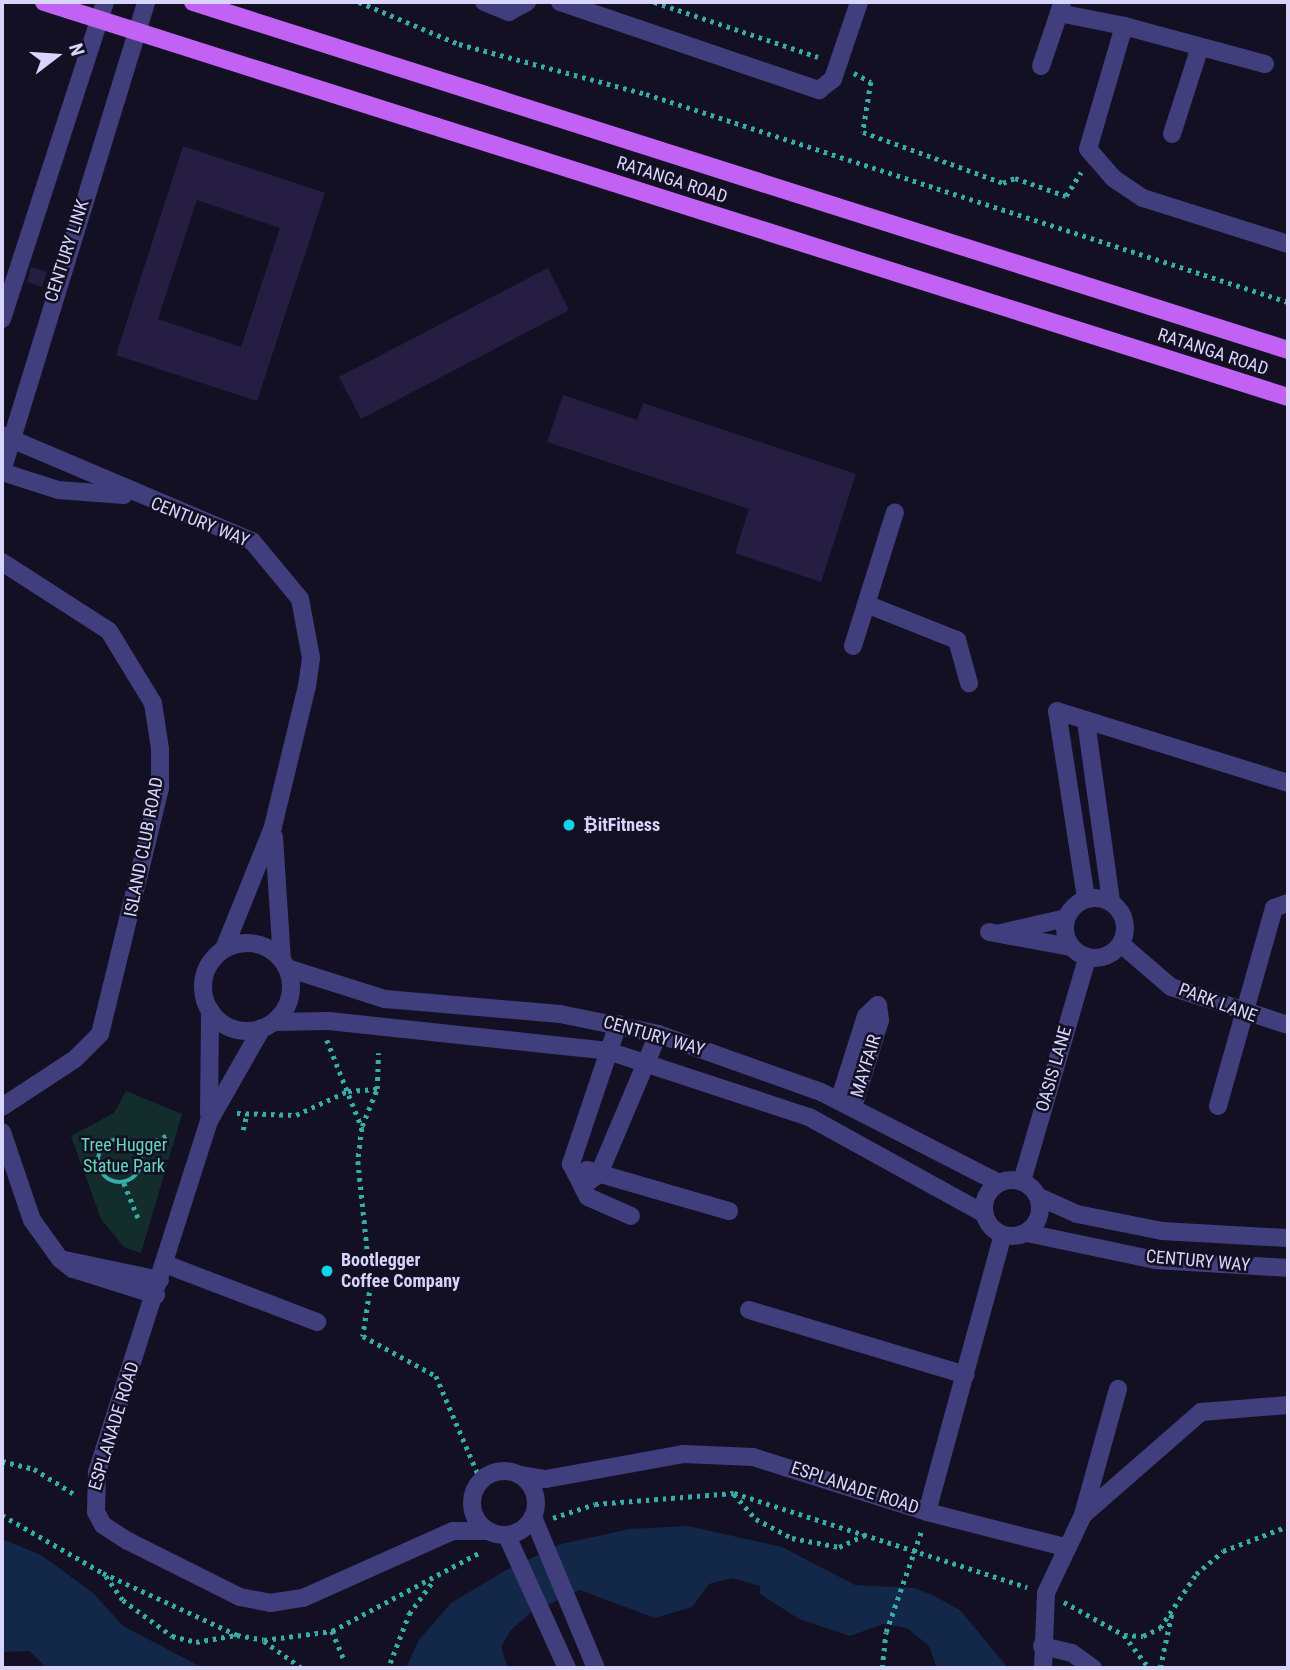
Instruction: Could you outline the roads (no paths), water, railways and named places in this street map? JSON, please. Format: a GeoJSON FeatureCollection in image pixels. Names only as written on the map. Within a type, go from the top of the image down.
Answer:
{"type":"FeatureCollection","features":[{"type":"Feature","properties":{"kind":"main road","name":"RATANGA ROAD"},"geometry":{"type":"LineString","coordinates":[[44,2],[102,10],[138,32],[1288,397]]}},
{"type":"Feature","properties":{"kind":"main road","name":"RATANGA ROAD"},"geometry":{"type":"LineString","coordinates":[[193,2],[1288,350]]}},
{"type":"Feature","properties":{"kind":"street","name":"CENTURY LINK"},"geometry":{"type":"LineString","coordinates":[[2,471],[7,437],[146,2]]}},
{"type":"Feature","properties":{"kind":"street"},"geometry":{"type":"LineString","coordinates":[[484,2],[509,12],[527,2]]}},
{"type":"Feature","properties":{"kind":"street"},"geometry":{"type":"LineString","coordinates":[[560,2],[819,90],[837,66],[859,2]]}},
{"type":"Feature","properties":{"kind":"street"},"geometry":{"type":"LineString","coordinates":[[1041,66],[1060,7],[1265,64]]}},
{"type":"Feature","properties":{"kind":"street"},"geometry":{"type":"LineString","coordinates":[[2,319],[102,10]]}},
{"type":"Feature","properties":{"kind":"street"},"geometry":{"type":"LineString","coordinates":[[1124,26],[1088,149],[1101,164],[1143,198],[1288,244]]}},
{"type":"Feature","properties":{"kind":"street"},"geometry":{"type":"LineString","coordinates":[[1172,134],[1199,47]]}},
{"type":"Feature","properties":{"kind":"street","name":"CENTURY WAY"},"geometry":{"type":"LineString","coordinates":[[7,437],[135,495],[252,541],[300,599],[311,658],[273,827],[224,949]]}},
{"type":"Feature","properties":{"kind":"street","name":"CENTURY WAY"},"geometry":{"type":"LineString","coordinates":[[2,471],[58,489],[135,495]]}},
{"type":"Feature","properties":{"kind":"street"},"geometry":{"type":"LineString","coordinates":[[853,646],[895,512]]}},
{"type":"Feature","properties":{"kind":"street","name":"ISLAND CLUB ROAD"},"geometry":{"type":"LineString","coordinates":[[2,562],[109,631],[153,703],[160,749],[160,788],[100,1034],[75,1059],[2,1107]]}},
{"type":"Feature","properties":{"kind":"street"},"geometry":{"type":"LineString","coordinates":[[866,604],[957,640],[968,683]]}},
{"type":"Feature","properties":{"kind":"street"},"geometry":{"type":"LineString","coordinates":[[1086,898],[1058,711],[1288,783]]}},
{"type":"Feature","properties":{"kind":"street"},"geometry":{"type":"LineString","coordinates":[[1086,721],[1111,902],[1123,917],[1121,944],[1106,956],[1087,958],[1071,947],[995,932],[1066,918],[1086,898]]}},
{"type":"Feature","properties":{"kind":"street","name":"CENTURY WAY"},"geometry":{"type":"LineString","coordinates":[[273,827],[284,964],[385,999],[618,1024],[658,1034],[846,1104],[999,1183]]}},
{"type":"Feature","properties":{"kind":"street"},"geometry":{"type":"LineString","coordinates":[[1086,898],[1111,902]]}},
{"type":"Feature","properties":{"kind":"street"},"geometry":{"type":"LineString","coordinates":[[1218,1106],[1246,1015],[1274,908],[1288,903]]}},
{"type":"Feature","properties":{"kind":"street"},"geometry":{"type":"LineString","coordinates":[[1066,918],[1071,947]]}},
{"type":"Feature","properties":{"kind":"street"},"geometry":{"type":"LineString","coordinates":[[252,943],[284,964],[290,995],[268,1025],[231,1028],[210,1010],[205,974],[224,949],[252,943]]}},
{"type":"Feature","properties":{"kind":"street","name":"PARK LANE"},"geometry":{"type":"LineString","coordinates":[[1121,944],[1171,987],[1246,1015],[1288,1025]]}},
{"type":"Feature","properties":{"kind":"street","name":"OASIS LANE"},"geometry":{"type":"LineString","coordinates":[[1022,1181],[1087,958]]}},
{"type":"Feature","properties":{"kind":"street","name":"ESPLANADE ROAD"},"geometry":{"type":"LineString","coordinates":[[209,1121],[210,1010]]}},
{"type":"Feature","properties":{"kind":"street","name":"CENTURY WAY"},"geometry":{"type":"LineString","coordinates":[[268,1025],[329,1021],[608,1051],[809,1117],[985,1214]]}},
{"type":"Feature","properties":{"kind":"street"},"geometry":{"type":"LineString","coordinates":[[618,1024],[571,1164],[598,1204],[631,1216]]}},
{"type":"Feature","properties":{"kind":"street","name":"ESPLANADE ROAD"},"geometry":{"type":"LineString","coordinates":[[268,1025],[209,1121],[93,1497],[103,1525],[128,1541],[240,1597],[270,1603],[303,1598],[453,1531],[487,1531]]}},
{"type":"Feature","properties":{"kind":"street"},"geometry":{"type":"LineString","coordinates":[[584,1185],[598,1174],[644,1061],[658,1034]]}},
{"type":"Feature","properties":{"kind":"street"},"geometry":{"type":"LineString","coordinates":[[2,1132],[33,1220],[69,1262],[160,1279],[317,1322]]}},
{"type":"Feature","properties":{"kind":"street"},"geometry":{"type":"LineString","coordinates":[[571,1164],[729,1212]]}},
{"type":"Feature","properties":{"kind":"street"},"geometry":{"type":"LineString","coordinates":[[1022,1181],[1039,1197],[1040,1214],[1027,1233],[1003,1235],[985,1214],[986,1198],[999,1183],[1022,1181]]}},
{"type":"Feature","properties":{"kind":"street","name":"CENTURY WAY"},"geometry":{"type":"LineString","coordinates":[[1039,1197],[1077,1214],[1162,1231],[1288,1238]]}},
{"type":"Feature","properties":{"kind":"street","name":"CENTURY WAY"},"geometry":{"type":"LineString","coordinates":[[1027,1233],[1155,1260],[1288,1268]]}},
{"type":"Feature","properties":{"kind":"street","name":"ESPLANADE ROAD"},"geometry":{"type":"LineString","coordinates":[[520,1475],[546,1479],[683,1454],[753,1457],[928,1512],[1003,1235]]}},
{"type":"Feature","properties":{"kind":"street"},"geometry":{"type":"LineString","coordinates":[[749,1310],[965,1375]]}},
{"type":"Feature","properties":{"kind":"street"},"geometry":{"type":"LineString","coordinates":[[1043,1668],[1046,1593],[1064,1547],[1083,1515],[1118,1389]]}},
{"type":"Feature","properties":{"kind":"street"},"geometry":{"type":"LineString","coordinates":[[1083,1515],[1201,1412],[1288,1405]]}},
{"type":"Feature","properties":{"kind":"street"},"geometry":{"type":"LineString","coordinates":[[453,1531],[481,1481],[498,1472],[520,1475],[534,1490],[536,1518],[545,1546],[596,1668]]}},
{"type":"Feature","properties":{"kind":"street","name":"ESPLANADE ROAD"},"geometry":{"type":"LineString","coordinates":[[536,1518],[583,1472]]}},
{"type":"Feature","properties":{"kind":"street"},"geometry":{"type":"LineString","coordinates":[[473,1497],[475,1516],[487,1531],[511,1545],[567,1668]]}},
{"type":"Feature","properties":{"kind":"street"},"geometry":{"type":"LineString","coordinates":[[928,1512],[1064,1547]]}},
{"type":"Feature","properties":{"kind":"street"},"geometry":{"type":"LineString","coordinates":[[511,1545],[536,1518]]}},
{"type":"Feature","properties":{"kind":"street"},"geometry":{"type":"LineString","coordinates":[[1042,1646],[1072,1653],[1093,1668]]}},
{"type":"Feature","properties":{"kind":"water"},"geometry":{"type":"Polygon","coordinates":[[[688,1526],[782,1547],[855,1585],[915,1588],[934,1596],[960,1610],[1008,1668],[937,1668],[929,1646],[907,1628],[883,1624],[850,1636],[799,1619],[760,1594],[760,1586],[732,1578],[709,1584],[692,1607],[655,1618],[580,1590],[530,1613],[511,1630],[501,1647],[508,1668],[406,1668],[419,1640],[451,1603],[503,1572],[561,1544],[630,1529],[688,1526]]]}},
{"type":"Feature","properties":{"kind":"water"},"geometry":{"type":"Polygon","coordinates":[[[2,1539],[41,1555],[93,1593],[123,1626],[203,1668],[46,1668],[30,1651],[2,1652],[2,1539]]]}},
{"type":"Feature","properties":{"kind":"place","name":"₿itFitness"},"geometry":{"type":"Point","coordinates":[569,825]}},
{"type":"Feature","properties":{"kind":"place","name":"Bootlegger Coffee Company"},"geometry":{"type":"Point","coordinates":[327,1271]}},
{"type":"Feature","properties":{"kind":"park label","name":"Tree Hugger Statue Park"},"geometry":{"type":"Point","coordinates":[124,1156]}}]}
